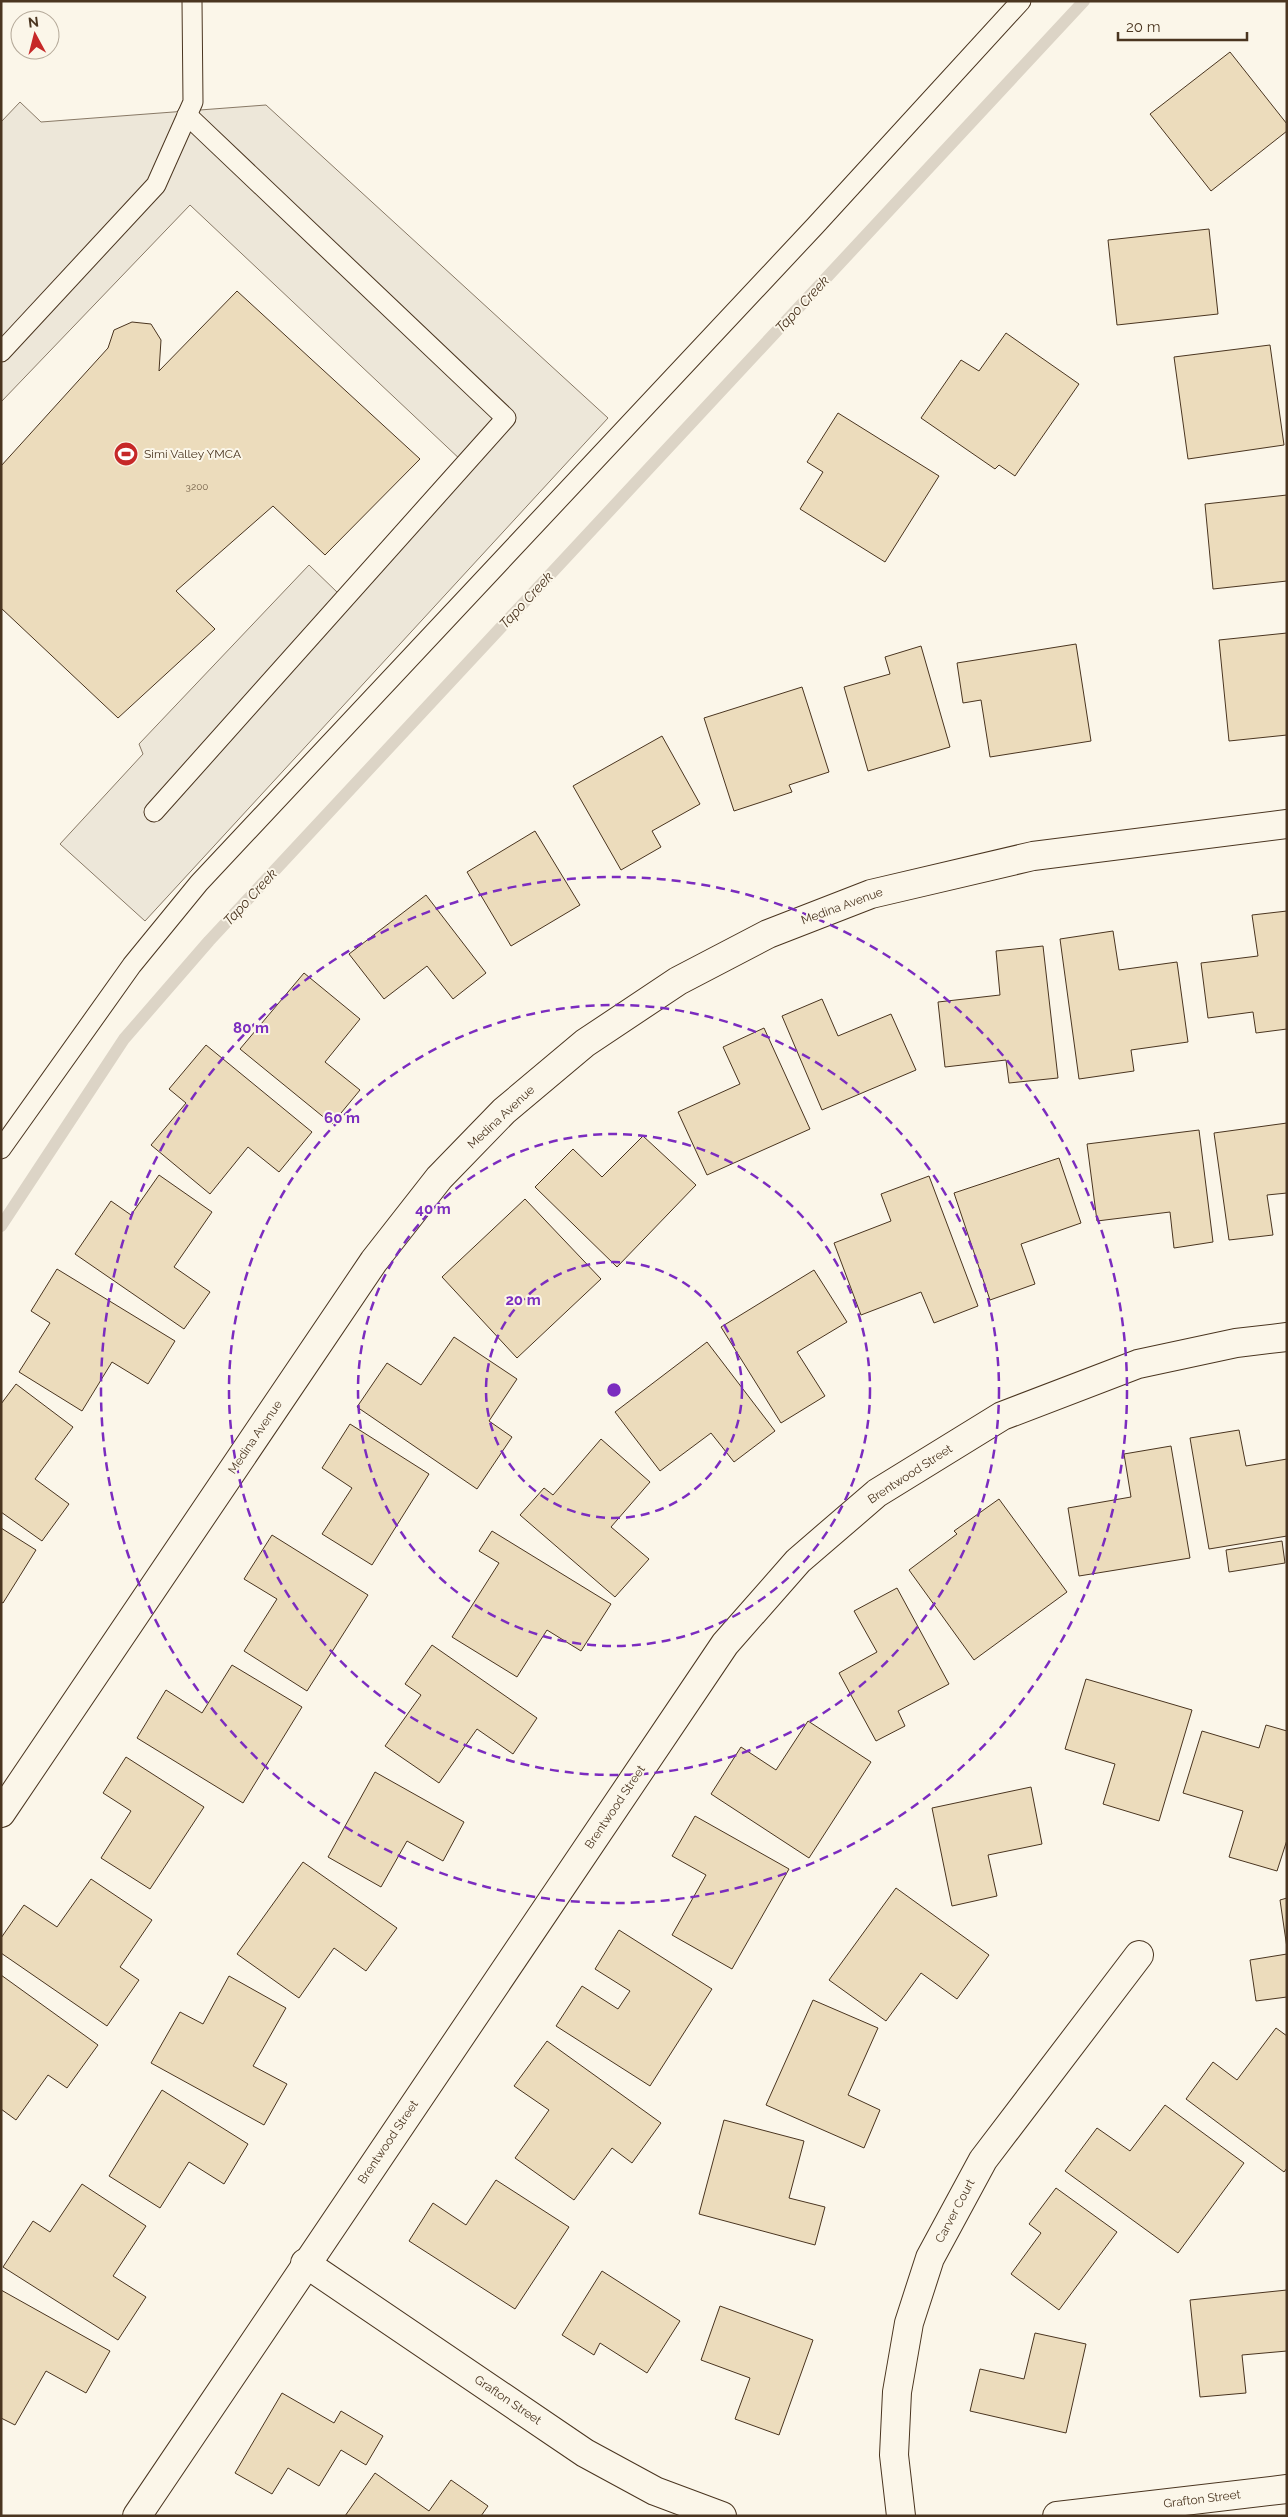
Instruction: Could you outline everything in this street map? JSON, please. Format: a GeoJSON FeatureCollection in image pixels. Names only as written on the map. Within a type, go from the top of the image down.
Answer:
{"type":"FeatureCollection","features":[{"type":"Feature","properties":{"kind":"street","name":"Medina Avenue"},"geometry":{"type":"LineString","coordinates":[[1,1813],[374,1261],[439,1178],[504,1111],[585,1043],[678,980],[768,934],[871,894],[1033,856],[1287,824]]}},
{"type":"Feature","properties":{"kind":"street","name":"Brentwood Street"},"geometry":{"type":"LineString","coordinates":[[137,2516],[305,2264],[725,1644],[798,1561],[877,1493],[1002,1416],[1138,1364],[1236,1343],[1287,1337]]}},
{"type":"Feature","properties":{"kind":"street","name":"Carver Court"},"geometry":{"type":"LineString","coordinates":[[901,2516],[894,2455],[897,2392],[909,2323],[930,2258],[983,2160],[1138,1955]]}},
{"type":"Feature","properties":{"kind":"street","name":"Grafton Street"},"geometry":{"type":"LineString","coordinates":[[305,2264],[585,2453],[655,2491],[722,2516]]}},
{"type":"Feature","properties":{"kind":"street","name":"Grafton Street"},"geometry":{"type":"LineString","coordinates":[[1057,2516],[1287,2489]]}},
{"type":"Feature","properties":{"kind":"lane"},"geometry":{"type":"LineString","coordinates":[[1,352],[156,185],[193,102],[192,1]]}},
{"type":"Feature","properties":{"kind":"lane"},"geometry":{"type":"LineString","coordinates":[[1,1149],[132,965],[199,883],[808,233],[1021,1]]}},
{"type":"Feature","properties":{"kind":"lane"},"geometry":{"type":"LineString","coordinates":[[154,812],[506,418],[186,115]]}},
{"type":"Feature","properties":{"kind":"shaded area"},"geometry":{"type":"Polygon","coordinates":[[[20,102],[41,122],[266,105],[608,418],[145,921],[60,844],[143,754],[139,744],[309,565],[338,593],[463,462],[190,205],[1,402],[1,122],[20,102]]]}},
{"type":"Feature","properties":{"kind":"building"},"geometry":{"type":"Polygon","coordinates":[[[1230,52],[1287,124],[1287,131],[1211,191],[1150,114],[1230,52]]]}},
{"type":"Feature","properties":{"kind":"building"},"geometry":{"type":"Polygon","coordinates":[[[1209,229],[1218,314],[1117,325],[1108,240],[1209,229]]]}},
{"type":"Feature","properties":{"kind":"building","name":"Simi Valley YMCA"},"geometry":{"type":"Polygon","coordinates":[[[237,291],[420,459],[325,555],[273,506],[176,591],[215,629],[118,718],[1,608],[1,466],[108,348],[114,330],[132,322],[151,324],[161,340],[159,371],[237,291]]]}},
{"type":"Feature","properties":{"kind":"building"},"geometry":{"type":"Polygon","coordinates":[[[1006,333],[1079,384],[1015,476],[999,465],[995,469],[921,418],[961,360],[979,371],[1006,333]]]}},
{"type":"Feature","properties":{"kind":"building"},"geometry":{"type":"Polygon","coordinates":[[[1270,345],[1284,445],[1188,459],[1174,357],[1270,345]]]}},
{"type":"Feature","properties":{"kind":"building"},"geometry":{"type":"Polygon","coordinates":[[[838,413],[939,476],[885,562],[800,509],[823,472],[807,462],[838,413]]]}},
{"type":"Feature","properties":{"kind":"building"},"geometry":{"type":"Polygon","coordinates":[[[1287,495],[1287,581],[1213,589],[1205,504],[1287,495]]]}},
{"type":"Feature","properties":{"kind":"building"},"geometry":{"type":"Polygon","coordinates":[[[1287,633],[1287,735],[1229,741],[1219,640],[1287,633]]]}},
{"type":"Feature","properties":{"kind":"building"},"geometry":{"type":"Polygon","coordinates":[[[1076,644],[1091,741],[990,757],[981,700],[963,703],[957,663],[1076,644]]]}},
{"type":"Feature","properties":{"kind":"building"},"geometry":{"type":"Polygon","coordinates":[[[921,646],[950,747],[868,771],[844,687],[890,674],[885,657],[921,646]]]}},
{"type":"Feature","properties":{"kind":"building"},"geometry":{"type":"Polygon","coordinates":[[[802,687],[829,772],[789,785],[792,792],[734,811],[704,718],[802,687]]]}},
{"type":"Feature","properties":{"kind":"building"},"geometry":{"type":"Polygon","coordinates":[[[662,736],[700,804],[652,831],[661,847],[621,870],[573,786],[662,736]]]}},
{"type":"Feature","properties":{"kind":"building"},"geometry":{"type":"Polygon","coordinates":[[[535,831],[580,905],[511,946],[467,872],[535,831]]]}},
{"type":"Feature","properties":{"kind":"building"},"geometry":{"type":"Polygon","coordinates":[[[426,895],[486,973],[453,999],[427,966],[384,999],[349,954],[426,895]]]}},
{"type":"Feature","properties":{"kind":"building"},"geometry":{"type":"Polygon","coordinates":[[[1287,911],[1287,1029],[1256,1033],[1253,1012],[1208,1018],[1201,963],[1258,956],[1252,915],[1287,911]]]}},
{"type":"Feature","properties":{"kind":"building"},"geometry":{"type":"Polygon","coordinates":[[[1113,931],[1119,970],[1177,962],[1188,1042],[1131,1050],[1134,1071],[1079,1079],[1060,939],[1113,931]]]}},
{"type":"Feature","properties":{"kind":"building"},"geometry":{"type":"Polygon","coordinates":[[[1043,946],[1058,1078],[1009,1083],[1006,1060],[945,1067],[938,1002],[1000,995],[996,951],[1043,946]]]}},
{"type":"Feature","properties":{"kind":"building"},"geometry":{"type":"Polygon","coordinates":[[[304,973],[360,1019],[325,1062],[360,1090],[332,1124],[240,1049],[304,973]]]}},
{"type":"Feature","properties":{"kind":"building"},"geometry":{"type":"Polygon","coordinates":[[[822,999],[838,1036],[891,1014],[916,1070],[822,1110],[782,1016],[822,999]]]}},
{"type":"Feature","properties":{"kind":"building"},"geometry":{"type":"Polygon","coordinates":[[[764,1028],[810,1129],[707,1175],[678,1112],[740,1084],[723,1047],[764,1028]]]}},
{"type":"Feature","properties":{"kind":"building"},"geometry":{"type":"Polygon","coordinates":[[[206,1045],[312,1132],[279,1172],[248,1147],[210,1194],[151,1145],[186,1103],[169,1089],[206,1045]]]}},
{"type":"Feature","properties":{"kind":"building"},"geometry":{"type":"Polygon","coordinates":[[[1287,1123],[1287,1193],[1267,1195],[1273,1235],[1229,1240],[1214,1133],[1287,1123]]]}},
{"type":"Feature","properties":{"kind":"building"},"geometry":{"type":"Polygon","coordinates":[[[1199,1130],[1213,1242],[1174,1248],[1170,1212],[1097,1221],[1087,1144],[1199,1130]]]}},
{"type":"Feature","properties":{"kind":"building"},"geometry":{"type":"Polygon","coordinates":[[[643,1136],[696,1185],[617,1267],[535,1187],[573,1149],[602,1177],[643,1136]]]}},
{"type":"Feature","properties":{"kind":"building"},"geometry":{"type":"Polygon","coordinates":[[[1059,1158],[1081,1223],[1021,1244],[1035,1284],[990,1300],[954,1193],[1059,1158]]]}},
{"type":"Feature","properties":{"kind":"building"},"geometry":{"type":"Polygon","coordinates":[[[159,1175],[212,1212],[174,1267],[210,1292],[184,1329],[75,1254],[111,1201],[131,1215],[159,1175]]]}},
{"type":"Feature","properties":{"kind":"building"},"geometry":{"type":"Polygon","coordinates":[[[929,1176],[978,1306],[934,1323],[921,1292],[861,1315],[834,1243],[891,1221],[881,1194],[929,1176]]]}},
{"type":"Feature","properties":{"kind":"building"},"geometry":{"type":"Polygon","coordinates":[[[525,1199],[601,1279],[517,1358],[442,1277],[525,1199]]]}},
{"type":"Feature","properties":{"kind":"building"},"geometry":{"type":"Polygon","coordinates":[[[57,1269],[175,1341],[148,1384],[112,1362],[82,1411],[19,1372],[50,1323],[31,1311],[57,1269]]]}},
{"type":"Feature","properties":{"kind":"building"},"geometry":{"type":"Polygon","coordinates":[[[814,1270],[847,1322],[797,1352],[825,1396],[781,1423],[721,1327],[814,1270]]]}},
{"type":"Feature","properties":{"kind":"building"},"geometry":{"type":"Polygon","coordinates":[[[454,1337],[517,1379],[489,1421],[512,1437],[477,1489],[357,1407],[387,1363],[421,1385],[454,1337]]]}},
{"type":"Feature","properties":{"kind":"building"},"geometry":{"type":"Polygon","coordinates":[[[707,1342],[775,1431],[734,1462],[711,1433],[660,1471],[615,1412],[707,1342]]]}},
{"type":"Feature","properties":{"kind":"building"},"geometry":{"type":"Polygon","coordinates":[[[16,1384],[73,1427],[35,1479],[69,1504],[42,1541],[1,1512],[1,1404],[16,1384]]]}},
{"type":"Feature","properties":{"kind":"building"},"geometry":{"type":"Polygon","coordinates":[[[350,1424],[429,1474],[372,1565],[322,1534],[352,1488],[322,1468],[350,1424]]]}},
{"type":"Feature","properties":{"kind":"building"},"geometry":{"type":"Polygon","coordinates":[[[1239,1430],[1246,1466],[1287,1459],[1287,1536],[1209,1549],[1190,1438],[1239,1430]]]}},
{"type":"Feature","properties":{"kind":"building"},"geometry":{"type":"Polygon","coordinates":[[[601,1439],[650,1482],[611,1527],[649,1559],[615,1597],[520,1515],[544,1488],[553,1495],[601,1439]]]}},
{"type":"Feature","properties":{"kind":"building"},"geometry":{"type":"Polygon","coordinates":[[[1171,1446],[1190,1558],[1079,1576],[1068,1508],[1131,1497],[1124,1454],[1171,1446]]]}},
{"type":"Feature","properties":{"kind":"building"},"geometry":{"type":"Polygon","coordinates":[[[999,1499],[1067,1592],[974,1660],[909,1570],[957,1534],[954,1531],[999,1499]]]}},
{"type":"Feature","properties":{"kind":"building"},"geometry":{"type":"Polygon","coordinates":[[[1,1528],[36,1550],[3,1603],[1,1602],[1,1528]]]}},
{"type":"Feature","properties":{"kind":"building"},"geometry":{"type":"Polygon","coordinates":[[[492,1531],[611,1604],[581,1651],[547,1630],[517,1677],[452,1637],[499,1563],[479,1551],[492,1531]]]}},
{"type":"Feature","properties":{"kind":"building"},"geometry":{"type":"Polygon","coordinates":[[[272,1535],[368,1595],[307,1691],[244,1651],[277,1599],[244,1579],[272,1535]]]}},
{"type":"Feature","properties":{"kind":"building"},"geometry":{"type":"Polygon","coordinates":[[[1282,1541],[1285,1563],[1229,1572],[1226,1550],[1282,1541]]]}},
{"type":"Feature","properties":{"kind":"building"},"geometry":{"type":"Polygon","coordinates":[[[897,1588],[949,1684],[898,1711],[905,1726],[876,1741],[839,1673],[877,1652],[854,1611],[897,1588]]]}},
{"type":"Feature","properties":{"kind":"building"},"geometry":{"type":"Polygon","coordinates":[[[432,1645],[537,1718],[513,1754],[477,1729],[439,1783],[385,1746],[421,1695],[405,1684],[432,1645]]]}},
{"type":"Feature","properties":{"kind":"building"},"geometry":{"type":"Polygon","coordinates":[[[232,1665],[302,1707],[243,1803],[137,1738],[166,1690],[202,1713],[232,1665]]]}},
{"type":"Feature","properties":{"kind":"building"},"geometry":{"type":"Polygon","coordinates":[[[1086,1679],[1192,1710],[1159,1821],[1103,1804],[1115,1764],[1065,1749],[1086,1679]]]}},
{"type":"Feature","properties":{"kind":"building"},"geometry":{"type":"Polygon","coordinates":[[[808,1721],[871,1762],[809,1858],[711,1794],[741,1747],[776,1770],[808,1721]]]}},
{"type":"Feature","properties":{"kind":"building"},"geometry":{"type":"Polygon","coordinates":[[[1266,1725],[1287,1731],[1287,1840],[1277,1871],[1229,1857],[1243,1811],[1183,1793],[1202,1731],[1259,1748],[1266,1725]]]}},
{"type":"Feature","properties":{"kind":"building"},"geometry":{"type":"Polygon","coordinates":[[[126,1757],[204,1807],[150,1889],[101,1858],[131,1811],[103,1793],[126,1757]]]}},
{"type":"Feature","properties":{"kind":"building"},"geometry":{"type":"Polygon","coordinates":[[[375,1772],[464,1822],[443,1861],[407,1841],[381,1887],[328,1857],[375,1772]]]}},
{"type":"Feature","properties":{"kind":"building"},"geometry":{"type":"Polygon","coordinates":[[[1031,1787],[1042,1844],[988,1855],[997,1896],[952,1906],[932,1808],[1031,1787]]]}},
{"type":"Feature","properties":{"kind":"building"},"geometry":{"type":"Polygon","coordinates":[[[695,1816],[789,1869],[732,1969],[672,1935],[706,1875],[672,1856],[695,1816]]]}},
{"type":"Feature","properties":{"kind":"building"},"geometry":{"type":"Polygon","coordinates":[[[303,1862],[397,1928],[366,1971],[334,1948],[299,1998],[237,1954],[303,1862]]]}},
{"type":"Feature","properties":{"kind":"building"},"geometry":{"type":"Polygon","coordinates":[[[91,1879],[152,1920],[120,1967],[139,1980],[107,2026],[1,1953],[1,1938],[24,1905],[57,1927],[91,1879]]]}},
{"type":"Feature","properties":{"kind":"building"},"geometry":{"type":"Polygon","coordinates":[[[896,1888],[989,1955],[957,1999],[921,1973],[886,2021],[829,1980],[896,1888]]]}},
{"type":"Feature","properties":{"kind":"building"},"geometry":{"type":"Polygon","coordinates":[[[1287,1898],[1287,1948],[1280,1900],[1287,1898]]]}},
{"type":"Feature","properties":{"kind":"building"},"geometry":{"type":"Polygon","coordinates":[[[619,1930],[712,1989],[650,2086],[556,2026],[582,1986],[618,2009],[630,1991],[595,1969],[619,1930]]]}},
{"type":"Feature","properties":{"kind":"building"},"geometry":{"type":"Polygon","coordinates":[[[1287,1954],[1287,1997],[1256,2001],[1250,1960],[1287,1954]]]}},
{"type":"Feature","properties":{"kind":"building"},"geometry":{"type":"Polygon","coordinates":[[[1,1975],[98,2045],[67,2088],[48,2075],[16,2120],[1,2109],[1,1975]]]}},
{"type":"Feature","properties":{"kind":"building"},"geometry":{"type":"Polygon","coordinates":[[[229,1976],[286,2008],[253,2066],[287,2084],[264,2125],[151,2063],[180,2012],[203,2024],[229,1976]]]}},
{"type":"Feature","properties":{"kind":"building"},"geometry":{"type":"Polygon","coordinates":[[[813,2000],[878,2028],[848,2095],[880,2110],[864,2148],[766,2105],[813,2000]]]}},
{"type":"Feature","properties":{"kind":"building"},"geometry":{"type":"Polygon","coordinates":[[[1276,2028],[1287,2036],[1287,2168],[1284,2172],[1186,2099],[1213,2062],[1237,2080],[1276,2028]]]}},
{"type":"Feature","properties":{"kind":"building"},"geometry":{"type":"Polygon","coordinates":[[[547,2041],[661,2123],[632,2163],[612,2148],[574,2200],[515,2158],[549,2110],[514,2086],[547,2041]]]}},
{"type":"Feature","properties":{"kind":"building"},"geometry":{"type":"Polygon","coordinates":[[[162,2090],[248,2144],[224,2184],[189,2162],[160,2208],[109,2176],[162,2090]]]}},
{"type":"Feature","properties":{"kind":"building"},"geometry":{"type":"Polygon","coordinates":[[[1165,2105],[1244,2163],[1178,2253],[1065,2171],[1097,2128],[1130,2151],[1165,2105]]]}},
{"type":"Feature","properties":{"kind":"building"},"geometry":{"type":"Polygon","coordinates":[[[724,2120],[804,2141],[789,2198],[825,2207],[815,2245],[699,2214],[724,2120]]]}},
{"type":"Feature","properties":{"kind":"building"},"geometry":{"type":"Polygon","coordinates":[[[496,2180],[569,2227],[515,2309],[409,2241],[433,2203],[466,2225],[496,2180]]]}},
{"type":"Feature","properties":{"kind":"building"},"geometry":{"type":"Polygon","coordinates":[[[82,2184],[146,2226],[113,2276],[146,2297],[118,2340],[3,2267],[33,2221],[50,2232],[82,2184]]]}},
{"type":"Feature","properties":{"kind":"building"},"geometry":{"type":"Polygon","coordinates":[[[1056,2188],[1117,2232],[1059,2310],[1011,2274],[1041,2233],[1029,2224],[1056,2188]]]}},
{"type":"Feature","properties":{"kind":"building"},"geometry":{"type":"Polygon","coordinates":[[[602,2271],[680,2321],[647,2373],[600,2343],[594,2355],[562,2335],[602,2271]]]}},
{"type":"Feature","properties":{"kind":"building"},"geometry":{"type":"Polygon","coordinates":[[[1,2290],[110,2351],[86,2393],[46,2371],[15,2425],[1,2418],[1,2290]]]}},
{"type":"Feature","properties":{"kind":"building"},"geometry":{"type":"Polygon","coordinates":[[[1287,2290],[1287,2351],[1242,2355],[1246,2393],[1200,2397],[1190,2300],[1287,2290]]]}},
{"type":"Feature","properties":{"kind":"building"},"geometry":{"type":"Polygon","coordinates":[[[720,2306],[813,2340],[779,2435],[735,2419],[750,2378],[701,2360],[720,2306]]]}},
{"type":"Feature","properties":{"kind":"building"},"geometry":{"type":"Polygon","coordinates":[[[1035,2333],[1086,2344],[1066,2433],[970,2411],[980,2369],[1024,2379],[1035,2333]]]}},
{"type":"Feature","properties":{"kind":"building"},"geometry":{"type":"Polygon","coordinates":[[[282,2393],[334,2423],[341,2411],[383,2436],[366,2465],[341,2450],[319,2486],[288,2468],[272,2494],[235,2473],[282,2393]]]}},
{"type":"Feature","properties":{"kind":"building"},"geometry":{"type":"Polygon","coordinates":[[[375,2473],[429,2511],[451,2480],[488,2506],[481,2516],[345,2516],[375,2473]]]}},
{"type":"Feature","properties":{"kind":"waterway","name":"Tapo Creek"},"geometry":{"type":"LineString","coordinates":[[1,1226],[124,1039],[209,941],[1084,1]]}},
{"type":"Feature","properties":{"kind":"place","name":"Simi Valley YMCA"},"geometry":{"type":"Point","coordinates":[126,454]}}]}
